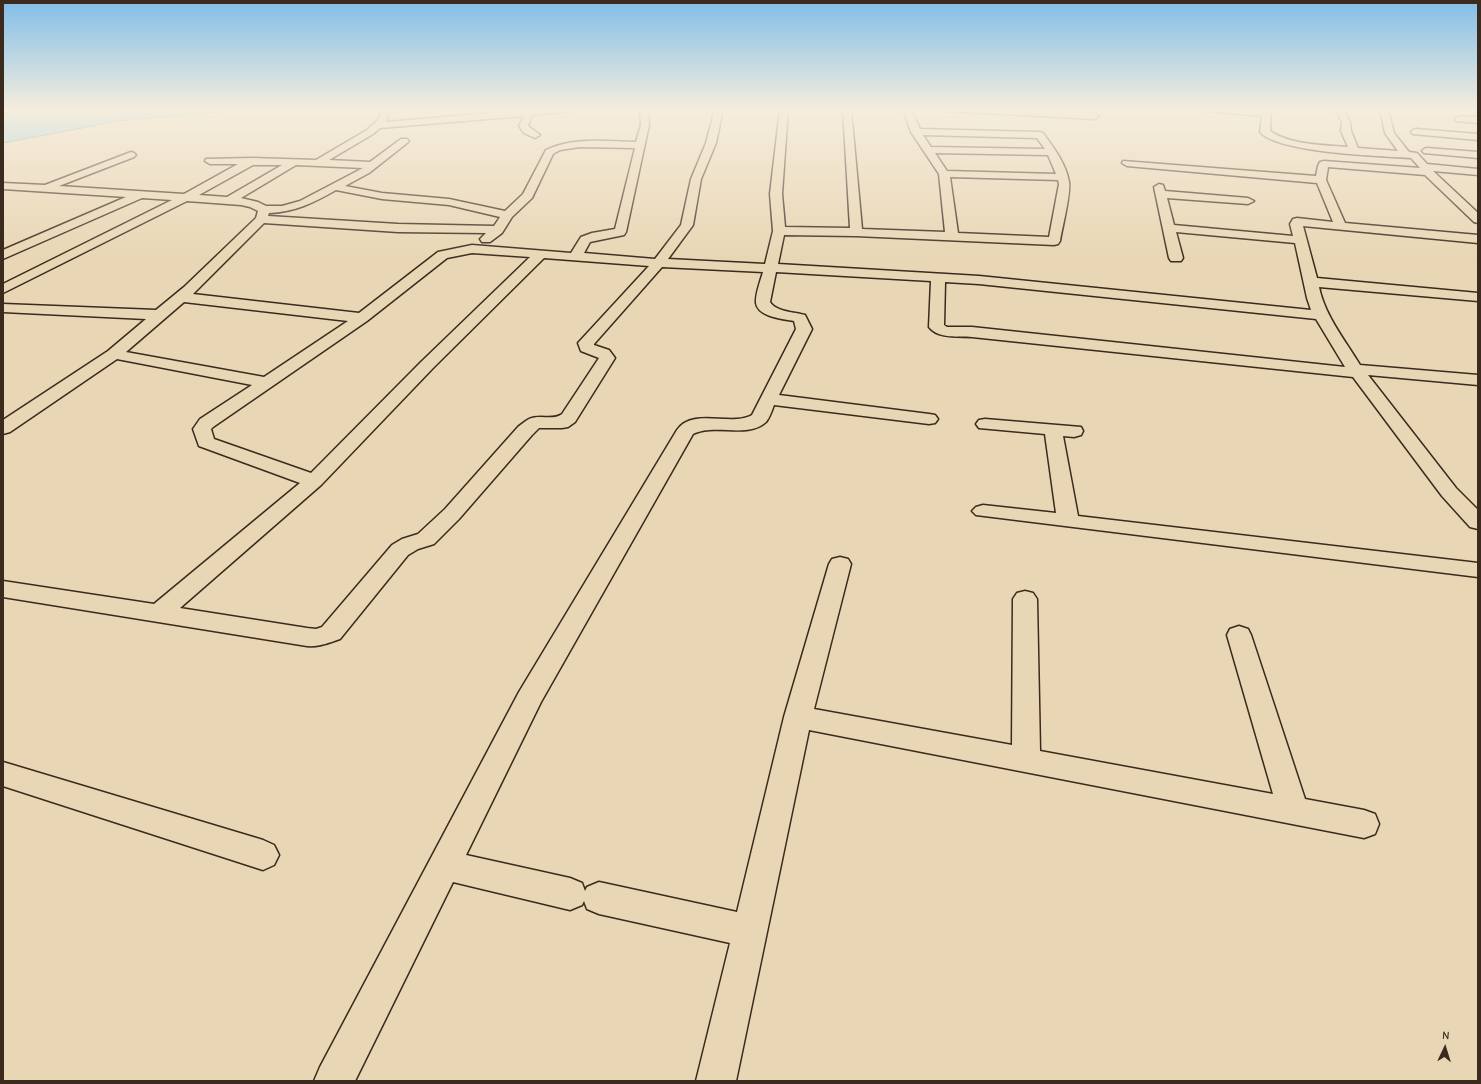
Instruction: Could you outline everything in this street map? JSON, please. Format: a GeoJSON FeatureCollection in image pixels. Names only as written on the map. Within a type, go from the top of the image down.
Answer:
{"type":"FeatureCollection","features":[{"type":"Feature","properties":{"kind":"street"},"geometry":{"type":"LineString","coordinates":[[41,189],[119,160]]}},
{"type":"Feature","properties":{"kind":"street"},"geometry":{"type":"LineString","coordinates":[[318,163],[324,160]]}},
{"type":"Feature","properties":{"kind":"street"},"geometry":{"type":"LineString","coordinates":[[3,428],[114,354],[182,297],[262,215],[294,207],[335,187],[379,160]]}},
{"type":"Feature","properties":{"kind":"street"},"geometry":{"type":"LineString","coordinates":[[472,249],[498,230],[508,215],[528,196],[545,160]]}},
{"type":"Feature","properties":{"kind":"street"},"geometry":{"type":"LineString","coordinates":[[575,257],[585,240],[592,237],[620,232],[637,160]]}},
{"type":"Feature","properties":{"kind":"street"},"geometry":{"type":"LineString","coordinates":[[3,589],[307,637],[317,638],[331,633],[400,550],[410,544],[426,539],[452,514],[525,431],[535,423],[562,422],[569,418],[607,358],[603,353],[587,348],[586,344],[659,263],[687,224],[696,179],[704,160]]}},
{"type":"Feature","properties":{"kind":"street"},"geometry":{"type":"LineString","coordinates":[[334,1081],[529,699],[686,430],[701,422],[748,425],[759,418],[804,328],[800,318],[776,313],[765,307],[763,302],[779,231],[776,194],[779,160]]}},
{"type":"Feature","properties":{"kind":"street"},"geometry":{"type":"LineString","coordinates":[[851,160],[856,232]]}},
{"type":"Feature","properties":{"kind":"street"},"geometry":{"type":"LineString","coordinates":[[934,160],[944,174],[952,237]]}},
{"type":"Feature","properties":{"kind":"street"},"geometry":{"type":"LineString","coordinates":[[779,231],[856,232],[1054,241],[1064,184],[1055,160]]}},
{"type":"Feature","properties":{"kind":"street"},"geometry":{"type":"LineString","coordinates":[[1323,160],[1324,164],[1320,180],[1340,226]]}},
{"type":"Feature","properties":{"kind":"street"},"geometry":{"type":"LineString","coordinates":[[1418,160],[1426,170],[1478,219]]}},
{"type":"Feature","properties":{"kind":"street"},"geometry":{"type":"LineString","coordinates":[[210,161],[372,165]]}},
{"type":"Feature","properties":{"kind":"street"},"geometry":{"type":"LineString","coordinates":[[3,290],[186,197],[252,161]]}},
{"type":"Feature","properties":{"kind":"street"},"geometry":{"type":"LineString","coordinates":[[228,201],[294,162]]}},
{"type":"Feature","properties":{"kind":"street"},"geometry":{"type":"LineString","coordinates":[[1127,163],[1320,180]]}},
{"type":"Feature","properties":{"kind":"street"},"geometry":{"type":"LineString","coordinates":[[1324,164],[1478,172]]}},
{"type":"Feature","properties":{"kind":"street"},"geometry":{"type":"LineString","coordinates":[[944,174],[1062,177]]}},
{"type":"Feature","properties":{"kind":"street"},"geometry":{"type":"LineString","coordinates":[[3,186],[16,188],[142,194],[228,201],[260,207],[262,215]]}},
{"type":"Feature","properties":{"kind":"street"},"geometry":{"type":"LineString","coordinates":[[335,187],[375,195],[444,201],[508,215]]}},
{"type":"Feature","properties":{"kind":"street"},"geometry":{"type":"LineString","coordinates":[[3,192],[16,188]]}},
{"type":"Feature","properties":{"kind":"street"},"geometry":{"type":"LineString","coordinates":[[1176,258],[1160,190],[1248,201]]}},
{"type":"Feature","properties":{"kind":"street"},"geometry":{"type":"LineString","coordinates":[[3,255],[142,194]]}},
{"type":"Feature","properties":{"kind":"street"},"geometry":{"type":"LineString","coordinates":[[262,215],[392,228],[498,230]]}},
{"type":"Feature","properties":{"kind":"street"},"geometry":{"type":"LineString","coordinates":[[1478,239],[1297,222],[1296,224],[1314,298],[1321,315],[1357,371],[1449,492],[1478,522]]}},
{"type":"Feature","properties":{"kind":"street"},"geometry":{"type":"LineString","coordinates":[[1169,228],[1300,240]]}},
{"type":"Feature","properties":{"kind":"street"},"geometry":{"type":"LineString","coordinates":[[314,481],[206,442],[202,429],[206,423],[362,318],[443,255],[472,249],[659,263],[938,277],[1321,315]]}},
{"type":"Feature","properties":{"kind":"street"},"geometry":{"type":"LineString","coordinates":[[159,613],[314,481],[426,365],[540,255]]}},
{"type":"Feature","properties":{"kind":"street"},"geometry":{"type":"LineString","coordinates":[[938,277],[936,321],[937,327],[944,331],[972,332],[1357,371],[1478,380]]}},
{"type":"Feature","properties":{"kind":"street"},"geometry":{"type":"LineString","coordinates":[[1311,282],[1478,297]]}},
{"type":"Feature","properties":{"kind":"street"},"geometry":{"type":"LineString","coordinates":[[182,297],[362,318]]}},
{"type":"Feature","properties":{"kind":"street"},"geometry":{"type":"LineString","coordinates":[[3,308],[160,315]]}},
{"type":"Feature","properties":{"kind":"street"},"geometry":{"type":"LineString","coordinates":[[114,354],[267,383]]}},
{"type":"Feature","properties":{"kind":"street"},"geometry":{"type":"LineString","coordinates":[[768,399],[929,418]]}},
{"type":"Feature","properties":{"kind":"street"},"geometry":{"type":"LineString","coordinates":[[985,424],[1074,431]]}},
{"type":"Feature","properties":{"kind":"street"},"geometry":{"type":"LineString","coordinates":[[1054,430],[1068,521]]}},
{"type":"Feature","properties":{"kind":"street"},"geometry":{"type":"LineString","coordinates":[[983,511],[1478,570]]}},
{"type":"Feature","properties":{"kind":"street"},"geometry":{"type":"LineString","coordinates":[[716,1081],[798,717],[840,564]]}},
{"type":"Feature","properties":{"kind":"street"},"geometry":{"type":"LineString","coordinates":[[1025,599],[1026,760]]}},
{"type":"Feature","properties":{"kind":"street"},"geometry":{"type":"LineString","coordinates":[[1239,635],[1294,811]]}},
{"type":"Feature","properties":{"kind":"street"},"geometry":{"type":"LineString","coordinates":[[798,717],[1364,824]]}},
{"type":"Feature","properties":{"kind":"street"},"geometry":{"type":"LineString","coordinates":[[3,774],[263,855]]}},
{"type":"Feature","properties":{"kind":"street"},"geometry":{"type":"LineString","coordinates":[[444,865],[750,931]]}}]}
